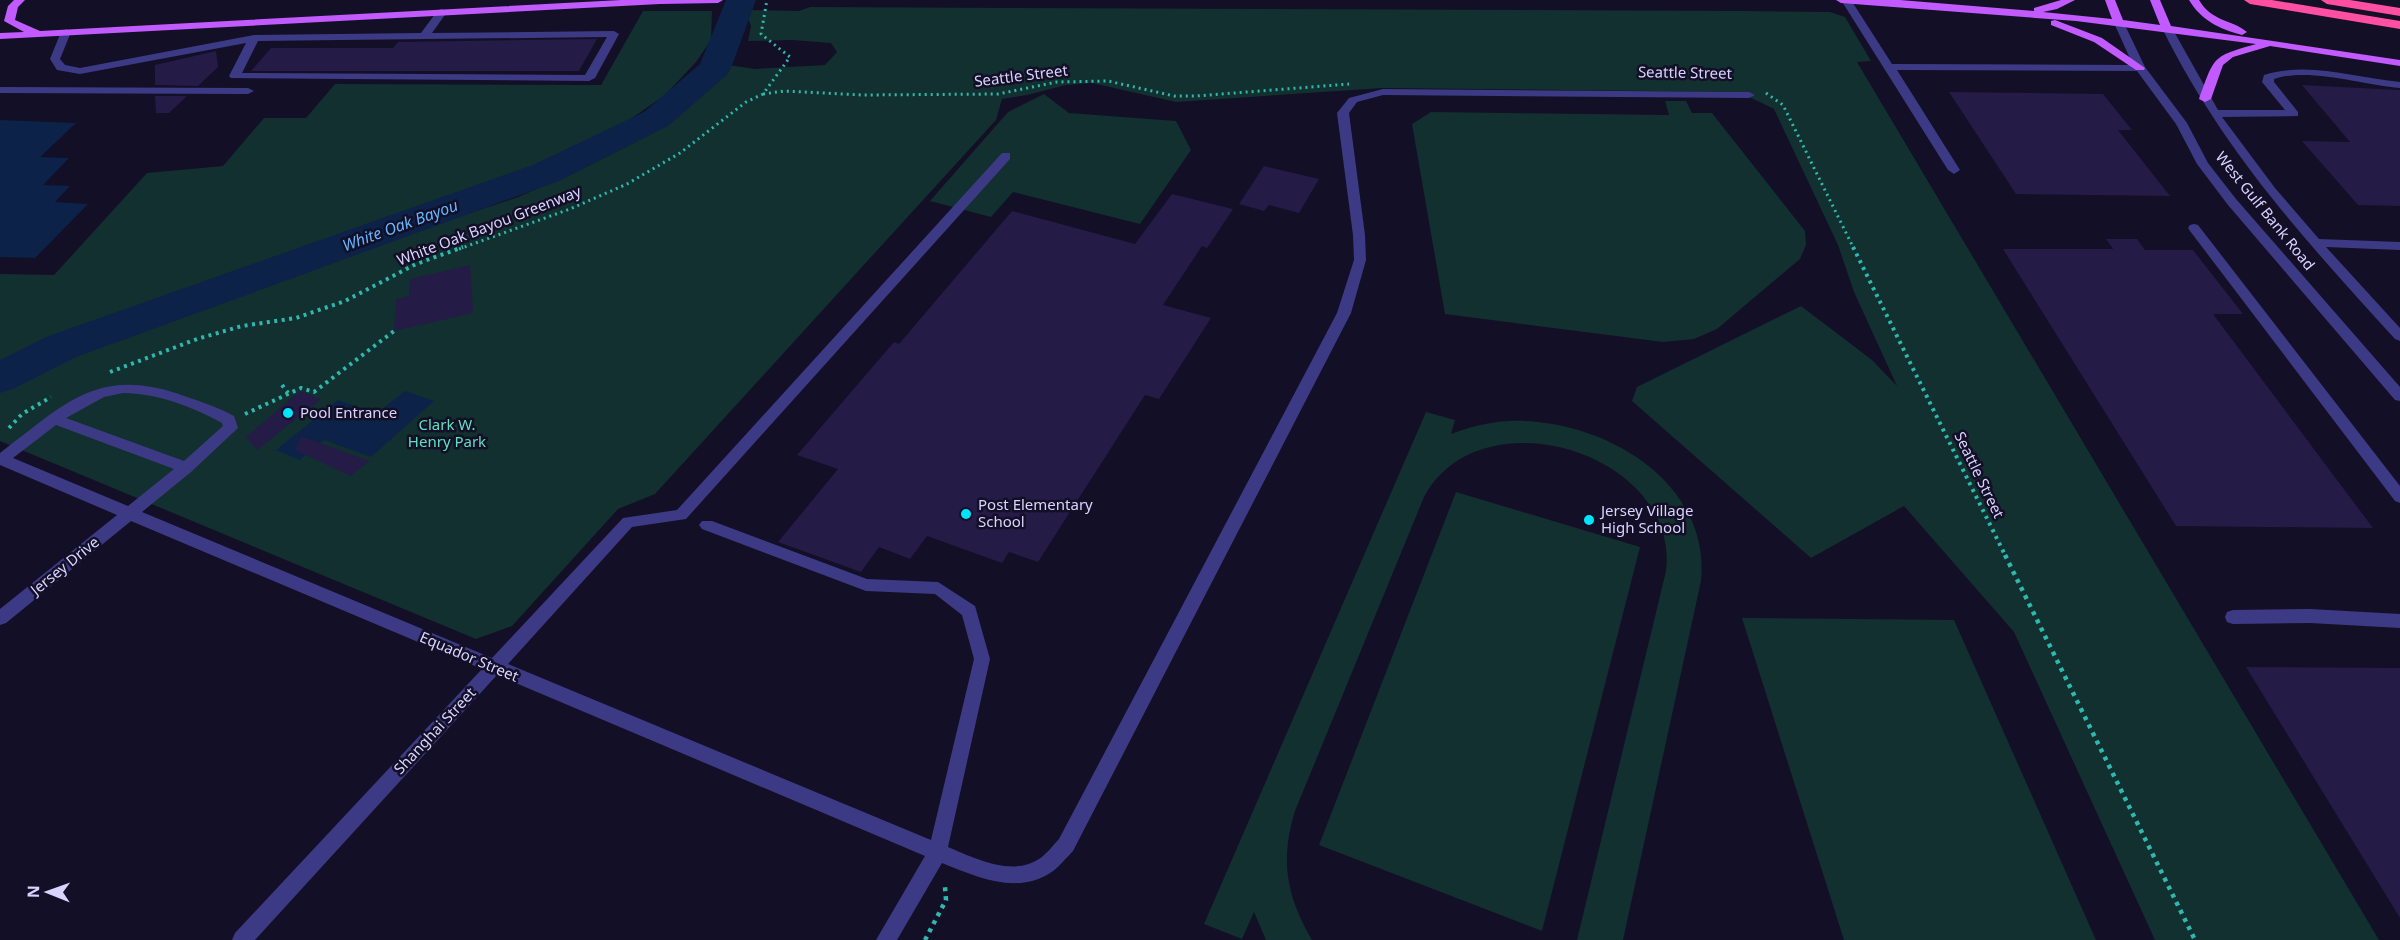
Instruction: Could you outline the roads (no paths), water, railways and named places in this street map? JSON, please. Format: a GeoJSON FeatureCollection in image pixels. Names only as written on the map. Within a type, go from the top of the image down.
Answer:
{"type":"FeatureCollection","features":[{"type":"Feature","properties":{"kind":"highway"},"geometry":{"type":"LineString","coordinates":[[2250,0],[2400,25]]}},
{"type":"Feature","properties":{"kind":"highway"},"geometry":{"type":"LineString","coordinates":[[2326,0],[2400,12]]}},
{"type":"Feature","properties":{"kind":"main road"},"geometry":{"type":"LineString","coordinates":[[20,0],[13,6],[9,21],[37,34]]}},
{"type":"Feature","properties":{"kind":"main road"},"geometry":{"type":"LineString","coordinates":[[0,36],[660,1],[718,0]]}},
{"type":"Feature","properties":{"kind":"main road"},"geometry":{"type":"LineString","coordinates":[[1841,0],[2021,13],[2167,28],[2275,42],[2400,63]]}},
{"type":"Feature","properties":{"kind":"main road"},"geometry":{"type":"LineString","coordinates":[[2021,13],[2053,7],[2070,0]]}},
{"type":"Feature","properties":{"kind":"main road","name":"West Gulf Bank Road"},"geometry":{"type":"LineString","coordinates":[[2110,0],[2119,23]]}},
{"type":"Feature","properties":{"kind":"main road","name":"West Gulf Bank Road"},"geometry":{"type":"LineString","coordinates":[[2155,0],[2167,28]]}},
{"type":"Feature","properties":{"kind":"main road"},"geometry":{"type":"LineString","coordinates":[[2194,0],[2199,9],[2214,21],[2275,42]]}},
{"type":"Feature","properties":{"kind":"main road"},"geometry":{"type":"LineString","coordinates":[[2021,13],[2069,27],[2118,52],[2140,68]]}},
{"type":"Feature","properties":{"kind":"main road"},"geometry":{"type":"LineString","coordinates":[[2205,99],[2218,63],[2229,55],[2275,42]]}},
{"type":"Feature","properties":{"kind":"street"},"geometry":{"type":"LineString","coordinates":[[1846,0],[1954,170]]}},
{"type":"Feature","properties":{"kind":"street"},"geometry":{"type":"LineString","coordinates":[[424,36],[442,12]]}},
{"type":"Feature","properties":{"kind":"street","name":"West Gulf Bank Road"},"geometry":{"type":"LineString","coordinates":[[2119,23],[2140,68],[2181,123],[2203,164],[2232,202],[2400,396]]}},
{"type":"Feature","properties":{"kind":"street","name":"West Gulf Bank Road"},"geometry":{"type":"LineString","coordinates":[[2167,28],[2205,99],[2259,177],[2315,243],[2400,336]]}},
{"type":"Feature","properties":{"kind":"street"},"geometry":{"type":"LineString","coordinates":[[66,32],[55,59],[60,68],[80,71],[254,38],[614,34],[589,78],[235,76],[254,38]]}},
{"type":"Feature","properties":{"kind":"street"},"geometry":{"type":"LineString","coordinates":[[1889,67],[2140,68]]}},
{"type":"Feature","properties":{"kind":"street"},"geometry":{"type":"LineString","coordinates":[[2214,113],[2294,114],[2268,82],[2268,76],[2276,73],[2305,73],[2400,86]]}},
{"type":"Feature","properties":{"kind":"street"},"geometry":{"type":"LineString","coordinates":[[0,90],[248,91]]}},
{"type":"Feature","properties":{"kind":"street","name":"Equador Street"},"geometry":{"type":"LineString","coordinates":[[1,460],[938,852],[988,872],[1016,876],[1045,866],[1066,845],[1122,742],[1344,313],[1360,260],[1344,113],[1353,100],[1383,92],[1753,92]]}},
{"type":"Feature","properties":{"kind":"street","name":"Shanghai Street"},"geometry":{"type":"LineString","coordinates":[[242,940],[628,522],[681,515],[1006,156]]}},
{"type":"Feature","properties":{"kind":"street"},"geometry":{"type":"LineString","coordinates":[[2194,228],[2400,497]]}},
{"type":"Feature","properties":{"kind":"street"},"geometry":{"type":"LineString","coordinates":[[2315,243],[2400,246]]}},
{"type":"Feature","properties":{"kind":"street","name":"Jersey Drive"},"geometry":{"type":"LineString","coordinates":[[0,618],[186,468],[231,428],[229,420],[159,392],[126,388],[97,395],[56,420]]}},
{"type":"Feature","properties":{"kind":"street"},"geometry":{"type":"LineString","coordinates":[[1,460],[56,420],[186,468]]}},
{"type":"Feature","properties":{"kind":"street"},"geometry":{"type":"LineString","coordinates":[[706,525],[866,585],[938,588],[969,611],[982,659],[938,852],[886,940]]}},
{"type":"Feature","properties":{"kind":"street"},"geometry":{"type":"LineString","coordinates":[[2233,617],[2310,616],[2400,621]]}},
{"type":"Feature","properties":{"kind":"water"},"geometry":{"type":"Polygon","coordinates":[[[0,120],[76,123],[40,157],[69,158],[43,185],[70,186],[55,202],[88,204],[35,258],[0,257],[0,120]]]}},
{"type":"Feature","properties":{"kind":"water"},"geometry":{"type":"Polygon","coordinates":[[[405,391],[434,401],[371,457],[324,440],[300,460],[276,450],[338,400],[376,414],[405,391]]]}},
{"type":"Feature","properties":{"kind":"waterway","name":"White Oak Bayou"},"geometry":{"type":"LineString","coordinates":[[0,378],[61,347],[546,173],[656,119],[715,68],[741,0]]}},
{"type":"Feature","properties":{"kind":"place","name":"Pool Entrance"},"geometry":{"type":"Point","coordinates":[288,413]}},
{"type":"Feature","properties":{"kind":"place","name":"Post Elementary School"},"geometry":{"type":"Point","coordinates":[966,514]}},
{"type":"Feature","properties":{"kind":"place","name":"Jersey Village High School"},"geometry":{"type":"Point","coordinates":[1589,520]}},
{"type":"Feature","properties":{"kind":"park label","name":"Clark W. Henry Park"},"geometry":{"type":"Point","coordinates":[447,434]}}]}
